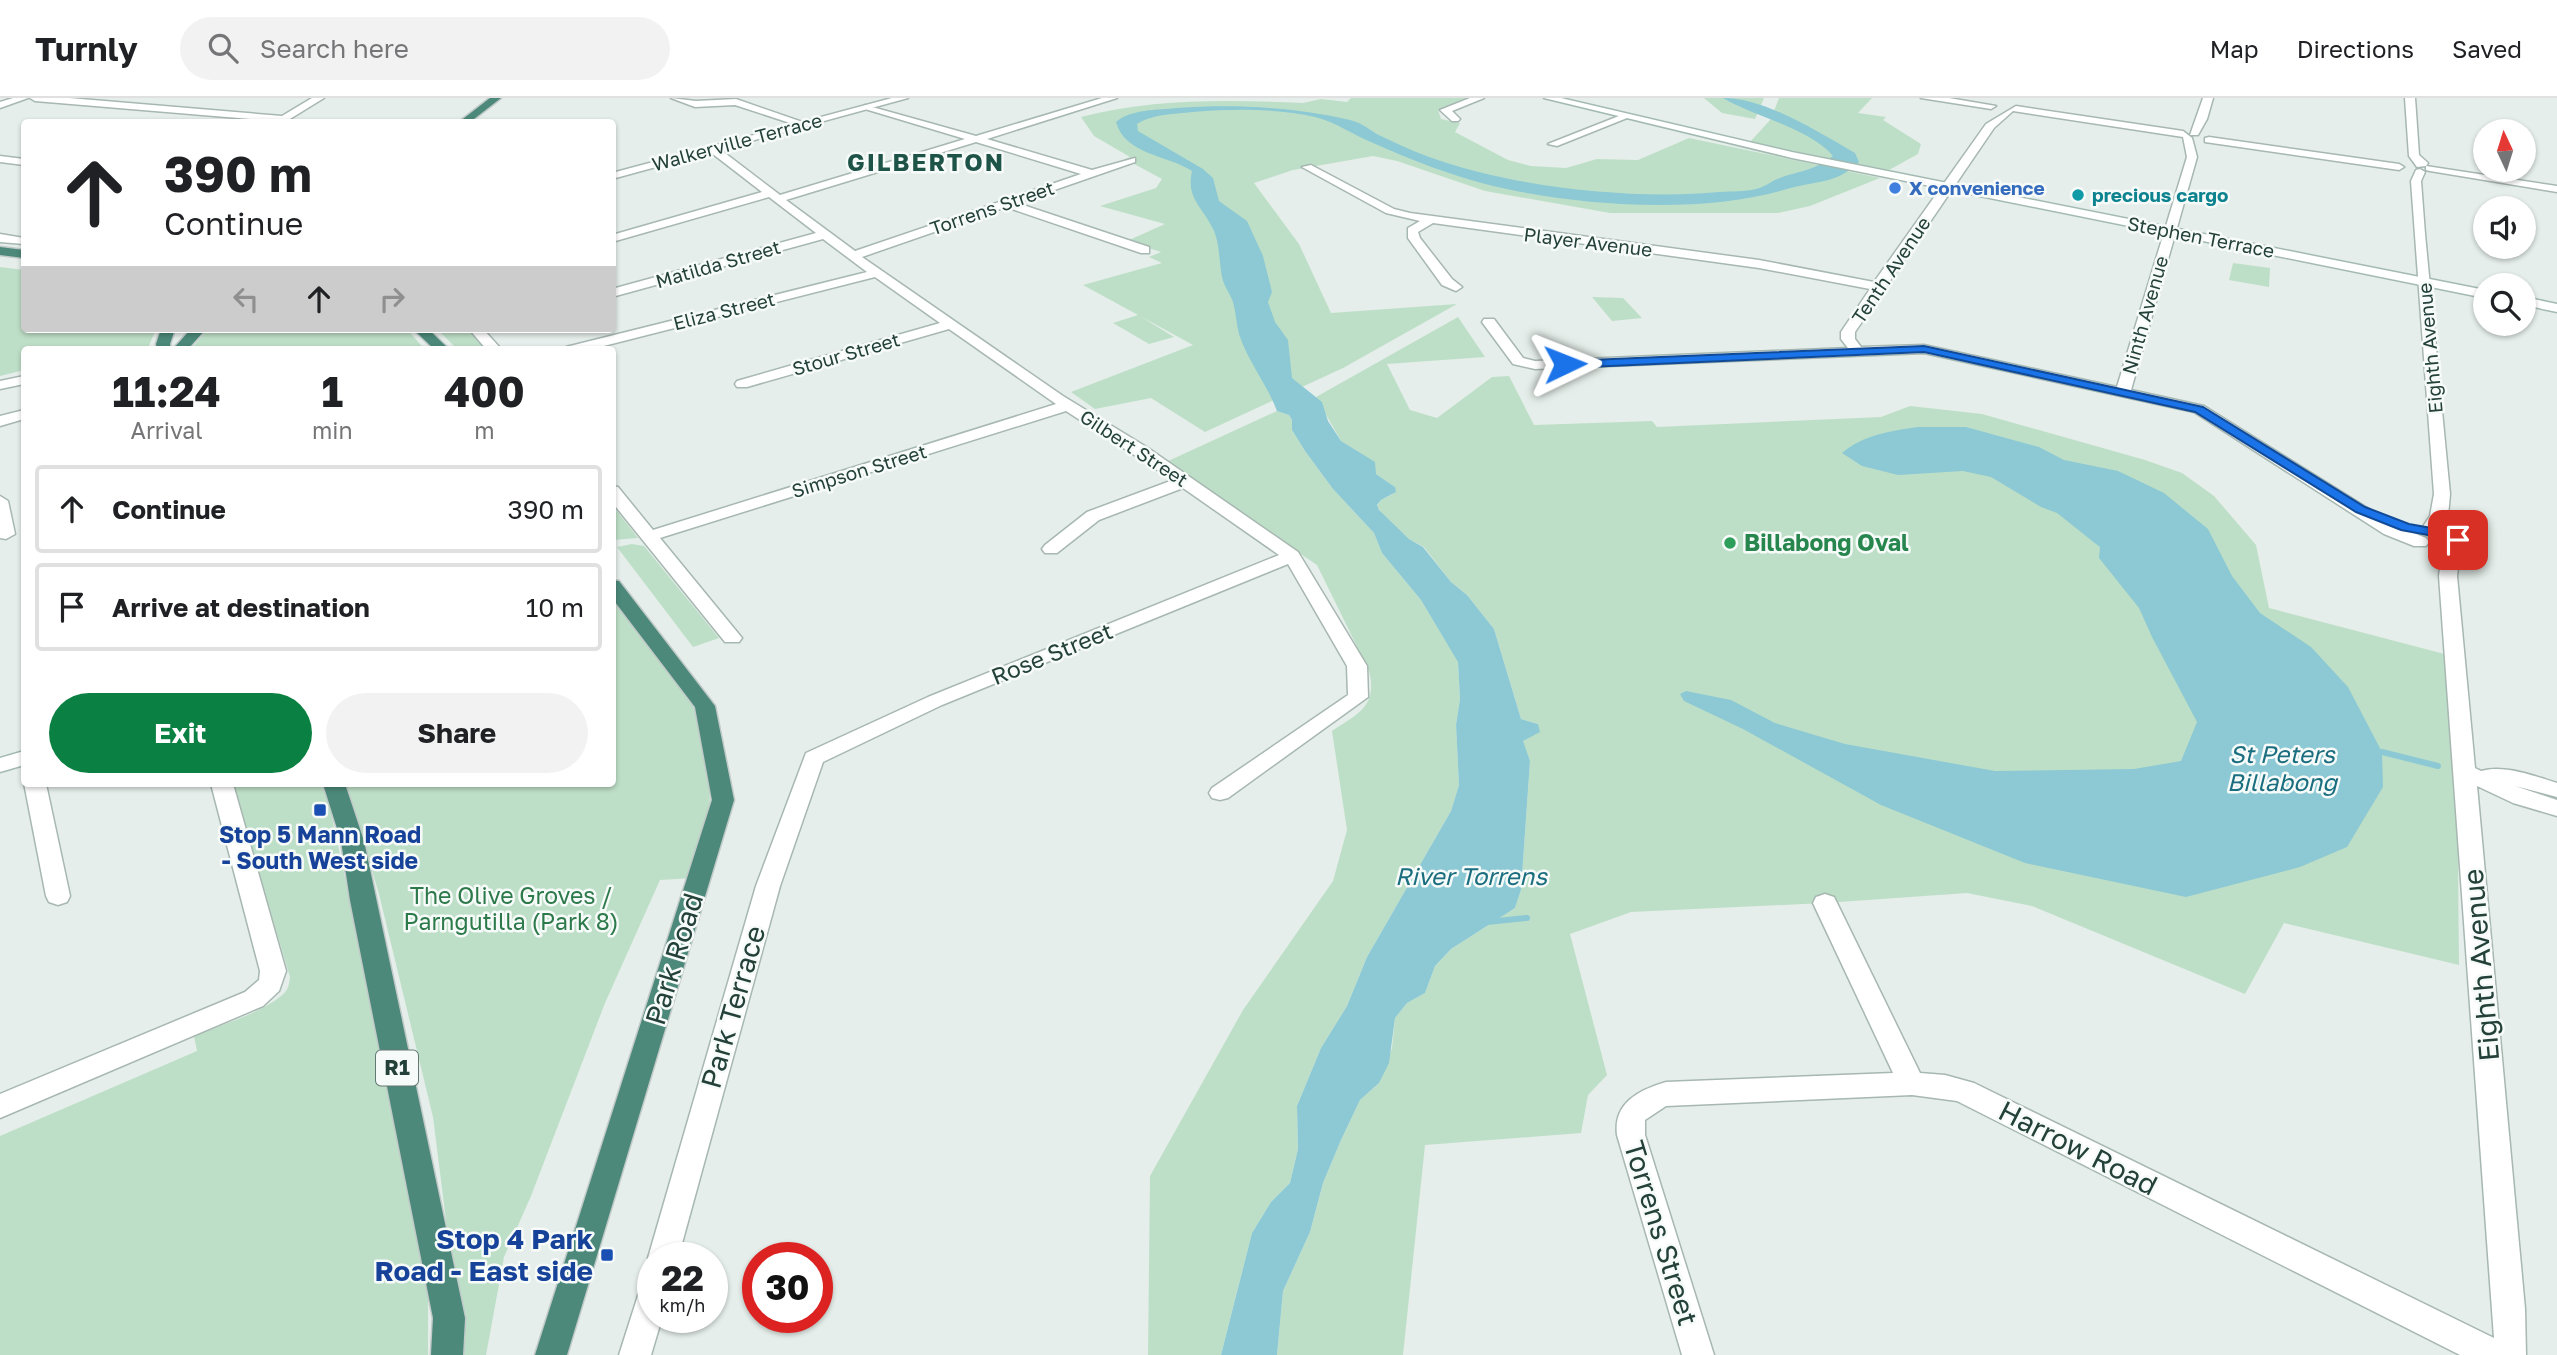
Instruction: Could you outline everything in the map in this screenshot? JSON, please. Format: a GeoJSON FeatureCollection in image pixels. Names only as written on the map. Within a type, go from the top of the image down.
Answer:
{"type":"FeatureCollection","features":[{"type":"Feature","properties":{"kind":"highway"},"geometry":{"type":"LineString","coordinates":[[468,119],[496,98]]}},
{"type":"Feature","properties":{"kind":"highway"},"geometry":{"type":"LineString","coordinates":[[0,250],[21,252]]}},
{"type":"Feature","properties":{"kind":"highway"},"geometry":{"type":"LineString","coordinates":[[0,260],[21,263]]}},
{"type":"Feature","properties":{"kind":"highway"},"geometry":{"type":"LineString","coordinates":[[183,346],[195,333]]}},
{"type":"Feature","properties":{"kind":"highway"},"geometry":{"type":"LineString","coordinates":[[424,333],[439,346]]}},
{"type":"Feature","properties":{"kind":"highway","name":"Park Road"},"geometry":{"type":"LineString","coordinates":[[551,1355],[723,800],[705,706],[616,590]]}},
{"type":"Feature","properties":{"kind":"highway","name":"R1"},"geometry":{"type":"LineString","coordinates":[[335,787],[360,875],[362,900],[449,1318],[447,1355]]}},
{"type":"Feature","properties":{"kind":"street"},"geometry":{"type":"LineString","coordinates":[[0,105],[23,98]]}},
{"type":"Feature","properties":{"kind":"street"},"geometry":{"type":"LineString","coordinates":[[35,98],[260,119]]}},
{"type":"Feature","properties":{"kind":"street"},"geometry":{"type":"LineString","coordinates":[[284,119],[319,98]]}},
{"type":"Feature","properties":{"kind":"street"},"geometry":{"type":"LineString","coordinates":[[676,98],[695,104],[736,102],[803,124]]}},
{"type":"Feature","properties":{"kind":"street","name":"Walkerville Terrace"},"geometry":{"type":"LineString","coordinates":[[616,175],[903,98]]}},
{"type":"Feature","properties":{"kind":"street"},"geometry":{"type":"LineString","coordinates":[[616,238],[974,140],[1112,98]]}},
{"type":"Feature","properties":{"kind":"street"},"geometry":{"type":"LineString","coordinates":[[1455,119],[1445,110],[1479,98]]}},
{"type":"Feature","properties":{"kind":"street","name":"Stephen Terrace"},"geometry":{"type":"LineString","coordinates":[[1549,98],[1886,174],[2473,292]]}},
{"type":"Feature","properties":{"kind":"street"},"geometry":{"type":"LineString","coordinates":[[1926,98],[1994,109],[2012,108],[2057,117],[2557,188]]}},
{"type":"Feature","properties":{"kind":"street"},"geometry":{"type":"LineString","coordinates":[[2187,135],[2202,119],[2208,98]]}},
{"type":"Feature","properties":{"kind":"street","name":"Eighth Avenue"},"geometry":{"type":"LineString","coordinates":[[2410,98],[2442,494],[2427,533],[2449,543],[2448,576],[2509,1309],[2510,1355]]}},
{"type":"Feature","properties":{"kind":"street"},"geometry":{"type":"LineString","coordinates":[[868,107],[1091,173]]}},
{"type":"Feature","properties":{"kind":"street","name":"Tenth Avenue"},"geometry":{"type":"LineString","coordinates":[[1857,351],[1847,337],[1878,287],[1949,186],[1994,109],[2012,108]]}},
{"type":"Feature","properties":{"kind":"street"},"geometry":{"type":"LineString","coordinates":[[1553,144],[1627,116]]}},
{"type":"Feature","properties":{"kind":"street"},"geometry":{"type":"LineString","coordinates":[[2202,119],[2208,138]]}},
{"type":"Feature","properties":{"kind":"street"},"geometry":{"type":"LineString","coordinates":[[2187,135],[2192,157]]}},
{"type":"Feature","properties":{"kind":"street","name":"Ninth Avenue"},"geometry":{"type":"LineString","coordinates":[[2123,392],[2192,157],[2208,138]]}},
{"type":"Feature","properties":{"kind":"street","name":"Gilbert Street"},"geometry":{"type":"LineString","coordinates":[[713,149],[877,273],[1068,405],[1186,481],[1292,556],[1357,666],[1358,697],[1220,793]]}},
{"type":"Feature","properties":{"kind":"street"},"geometry":{"type":"LineString","coordinates":[[0,159],[21,162]]}},
{"type":"Feature","properties":{"kind":"street","name":"Torrens Street"},"geometry":{"type":"LineString","coordinates":[[853,256],[1131,160]]}},
{"type":"Feature","properties":{"kind":"street","name":"Player Avenue"},"geometry":{"type":"LineString","coordinates":[[1307,167],[1390,211],[1430,220],[1759,264],[1878,287]]}},
{"type":"Feature","properties":{"kind":"street"},"geometry":{"type":"LineString","coordinates":[[1006,203],[1145,250]]}},
{"type":"Feature","properties":{"kind":"street"},"geometry":{"type":"LineString","coordinates":[[1430,220],[1412,231],[1414,238],[1447,282],[1456,287]]}},
{"type":"Feature","properties":{"kind":"street","name":"Matilda Street"},"geometry":{"type":"LineString","coordinates":[[616,292],[824,234]]}},
{"type":"Feature","properties":{"kind":"street"},"geometry":{"type":"LineString","coordinates":[[0,238],[21,241]]}},
{"type":"Feature","properties":{"kind":"street","name":"Eliza Street"},"geometry":{"type":"LineString","coordinates":[[587,346],[877,273]]}},
{"type":"Feature","properties":{"kind":"street"},"geometry":{"type":"LineString","coordinates":[[2536,304],[2557,308]]}},
{"type":"Feature","properties":{"kind":"street"},"geometry":{"type":"LineString","coordinates":[[1489,322],[1518,361],[1535,365],[1924,349],[2199,409],[2390,530],[2427,533],[2449,543]]}},
{"type":"Feature","properties":{"kind":"street","name":"Stour Street"},"geometry":{"type":"LineString","coordinates":[[742,384],[951,324]]}},
{"type":"Feature","properties":{"kind":"street"},"geometry":{"type":"LineString","coordinates":[[0,385],[21,381]]}},
{"type":"Feature","properties":{"kind":"street","name":"Simpson Street"},"geometry":{"type":"LineString","coordinates":[[650,536],[1068,405]]}},
{"type":"Feature","properties":{"kind":"street"},"geometry":{"type":"LineString","coordinates":[[0,421],[21,416]]}},
{"type":"Feature","properties":{"kind":"street"},"geometry":{"type":"LineString","coordinates":[[1051,549],[1093,516],[1186,481]]}},
{"type":"Feature","properties":{"kind":"street"},"geometry":{"type":"LineString","coordinates":[[616,496],[732,638]]}},
{"type":"Feature","properties":{"kind":"street"},"geometry":{"type":"LineString","coordinates":[[0,501],[3,535],[21,531]]}},
{"type":"Feature","properties":{"kind":"street"},"geometry":{"type":"LineString","coordinates":[[2427,533],[2448,576]]}},
{"type":"Feature","properties":{"kind":"street","name":"Rose Street"},"geometry":{"type":"LineString","coordinates":[[814,758],[935,701],[1292,556]]}},
{"type":"Feature","properties":{"kind":"street","name":"Park Terrace"},"geometry":{"type":"LineString","coordinates":[[668,1242],[768,886],[814,758]]}},
{"type":"Feature","properties":{"kind":"street"},"geometry":{"type":"LineString","coordinates":[[0,765],[21,759]]}},
{"type":"Feature","properties":{"kind":"street"},"geometry":{"type":"LineString","coordinates":[[2466,773],[2522,780],[2557,790]]}},
{"type":"Feature","properties":{"kind":"street"},"geometry":{"type":"LineString","coordinates":[[2466,773],[2521,798],[2557,808]]}},
{"type":"Feature","properties":{"kind":"street"},"geometry":{"type":"LineString","coordinates":[[36,787],[58,895]]}},
{"type":"Feature","properties":{"kind":"street"},"geometry":{"type":"LineString","coordinates":[[0,1106],[254,999],[273,980],[273,971],[223,787]]}},
{"type":"Feature","properties":{"kind":"street"},"geometry":{"type":"LineString","coordinates":[[1825,903],[1912,1084]]}},
{"type":"Feature","properties":{"kind":"street","name":"Harrow Road"},"geometry":{"type":"LineString","coordinates":[[1634,1112],[1648,1099],[1667,1094],[1912,1084],[1945,1086],[1964,1091],[2494,1355]]}},
{"type":"Feature","properties":{"kind":"street","name":"Torrens Street"},"geometry":{"type":"LineString","coordinates":[[1634,1112],[1629,1127],[1698,1355]]}},
{"type":"Feature","properties":{"kind":"street"},"geometry":{"type":"LineString","coordinates":[[635,1355],[641,1333]]}},
{"type":"Feature","properties":{"kind":"green space"},"geometry":{"type":"Polygon","coordinates":[[[1351,98],[1473,98],[1438,110],[1441,119],[1460,123],[1455,132],[1508,160],[1531,166],[1566,168],[1597,159],[1638,160],[1689,138],[1880,178],[1810,206],[1778,213],[1610,213],[1485,191],[1397,161],[1373,156],[1293,170],[1254,183],[1299,244],[1331,313],[1457,304],[1343,368],[1205,432],[1151,398],[1095,409],[1071,392],[1193,345],[1140,316],[1174,337],[1149,344],[1113,323],[1138,315],[1083,285],[1162,263],[1149,257],[1161,252],[1127,241],[1165,224],[1100,206],[1156,188],[1162,179],[1125,159],[1130,157],[1094,136],[1081,117],[1164,103],[1303,103],[1321,99],[1347,102],[1351,98]]]}},
{"type":"Feature","properties":{"kind":"green space"},"geometry":{"type":"Polygon","coordinates":[[[1704,98],[1764,98],[1755,119],[1722,113],[1704,98]]]}},
{"type":"Feature","properties":{"kind":"green space"},"geometry":{"type":"Polygon","coordinates":[[[1779,98],[1872,98],[1858,113],[1886,117],[1883,120],[1921,144],[1918,154],[1889,170],[1750,142],[1771,119],[1779,98]]]}},
{"type":"Feature","properties":{"kind":"green space"},"geometry":{"type":"Polygon","coordinates":[[[2233,263],[2270,268],[2269,287],[2229,280],[2233,263]]]}},
{"type":"Feature","properties":{"kind":"green space"},"geometry":{"type":"Polygon","coordinates":[[[0,267],[21,270],[21,333],[154,333],[149,346],[21,346],[21,371],[0,376],[0,267]]]}},
{"type":"Feature","properties":{"kind":"green space"},"geometry":{"type":"Polygon","coordinates":[[[1592,297],[1623,298],[1642,318],[1612,321],[1592,297]]]}},
{"type":"Feature","properties":{"kind":"green space"},"geometry":{"type":"Polygon","coordinates":[[[1458,317],[1485,357],[1387,364],[1410,410],[1437,418],[1492,377],[1509,376],[1534,425],[1652,421],[1657,427],[1881,417],[1910,406],[1982,414],[2182,473],[2214,496],[2256,545],[2269,608],[2456,657],[2459,965],[2284,923],[2245,994],[2032,906],[1967,893],[1631,912],[1570,934],[1607,1075],[1588,1095],[1581,1133],[1425,1145],[1403,1355],[1277,1355],[1283,1291],[1310,1232],[1323,1183],[1341,1140],[1360,1100],[1379,1083],[1392,1048],[1395,1018],[1407,1003],[1425,993],[1435,966],[1451,949],[1515,908],[1521,890],[1530,761],[1522,741],[1538,724],[1521,719],[1494,629],[1467,595],[1451,582],[1424,547],[1409,539],[1382,514],[1377,506],[1381,500],[1393,494],[1395,487],[1376,474],[1355,450],[1341,441],[1316,397],[1458,317]]]}},
{"type":"Feature","properties":{"kind":"green space"},"geometry":{"type":"Polygon","coordinates":[[[205,333],[410,333],[422,346],[193,346],[205,333]]]}},
{"type":"Feature","properties":{"kind":"green space"},"geometry":{"type":"Polygon","coordinates":[[[441,333],[472,333],[483,346],[454,346],[441,333]]]}},
{"type":"Feature","properties":{"kind":"green space"},"geometry":{"type":"Polygon","coordinates":[[[1277,411],[1289,415],[1292,430],[1305,451],[1333,489],[1374,533],[1382,553],[1421,600],[1458,661],[1460,699],[1456,725],[1459,785],[1451,811],[1367,957],[1347,1006],[1321,1048],[1297,1106],[1298,1149],[1290,1183],[1271,1202],[1252,1233],[1221,1355],[1148,1355],[1150,1176],[1243,1010],[1333,881],[1347,830],[1332,731],[1358,714],[1371,693],[1369,671],[1317,565],[1166,462],[1277,411]]]}},
{"type":"Feature","properties":{"kind":"green space"},"geometry":{"type":"Polygon","coordinates":[[[616,510],[638,538],[616,540],[616,510]]]}},
{"type":"Feature","properties":{"kind":"green space"},"geometry":{"type":"Polygon","coordinates":[[[632,544],[644,546],[719,638],[693,647],[617,547],[632,544]]]}},
{"type":"Feature","properties":{"kind":"green space","name":"The Olive Groves / Parngutilla (Park 8)"},"geometry":{"type":"Polygon","coordinates":[[[616,605],[698,710],[708,745],[710,810],[693,878],[660,880],[605,1003],[531,1196],[504,1257],[486,1355],[463,1355],[433,1117],[379,894],[347,787],[616,787],[616,605]]]}},
{"type":"Feature","properties":{"kind":"green space"},"geometry":{"type":"Polygon","coordinates":[[[233,787],[322,787],[329,804],[423,1239],[428,1293],[428,1355],[0,1355],[0,1136],[197,1051],[194,1036],[239,1019],[272,1002],[288,988],[290,977],[233,787]]]}},
{"type":"Feature","properties":{"kind":"water","name":"River Torrens"},"geometry":{"type":"Polygon","coordinates":[[[1723,98],[1757,104],[1808,126],[1855,153],[1859,162],[1834,178],[1753,197],[1679,205],[1601,203],[1527,193],[1478,182],[1402,155],[1330,122],[1300,114],[1254,110],[1208,111],[1157,116],[1137,124],[1138,131],[1203,169],[1213,178],[1219,201],[1247,221],[1263,256],[1272,292],[1268,302],[1275,322],[1288,340],[1292,378],[1322,402],[1328,421],[1341,441],[1375,462],[1376,474],[1395,487],[1396,492],[1377,505],[1379,510],[1409,539],[1423,547],[1494,629],[1521,719],[1538,724],[1540,732],[1523,741],[1530,761],[1521,890],[1515,908],[1451,949],[1435,966],[1425,993],[1407,1003],[1395,1018],[1389,1063],[1379,1083],[1360,1100],[1341,1140],[1323,1183],[1310,1232],[1283,1291],[1277,1355],[1221,1355],[1252,1233],[1271,1202],[1290,1183],[1298,1149],[1297,1106],[1321,1048],[1347,1006],[1367,957],[1451,811],[1459,785],[1456,725],[1460,699],[1458,662],[1421,600],[1382,553],[1374,533],[1333,489],[1305,451],[1292,430],[1289,415],[1277,411],[1239,334],[1233,302],[1222,277],[1215,234],[1193,196],[1192,171],[1138,148],[1121,133],[1116,122],[1145,111],[1199,107],[1307,112],[1355,121],[1414,151],[1477,172],[1546,185],[1618,193],[1687,194],[1751,190],[1811,168],[1833,156],[1823,146],[1796,130],[1723,98]]]}},
{"type":"Feature","properties":{"kind":"water","name":"St Peters Billabong"},"geometry":{"type":"Polygon","coordinates":[[[1918,427],[1966,427],[2039,447],[2064,460],[2118,471],[2164,493],[2208,529],[2232,576],[2260,613],[2311,647],[2348,687],[2382,752],[2383,787],[2347,847],[2300,867],[2186,897],[2025,863],[1881,805],[1743,729],[1684,701],[1680,694],[1686,691],[1731,700],[1775,723],[1845,744],[1995,771],[2134,769],[2181,761],[2197,722],[2139,608],[2099,558],[2100,547],[2057,513],[2041,507],[1991,477],[1963,471],[1898,475],[1862,466],[1842,453],[1868,438],[1918,427]]]}},
{"type":"Feature","properties":{"kind":"waterway"},"geometry":{"type":"LineString","coordinates":[[2382,752],[2438,766]]}},
{"type":"Feature","properties":{"kind":"waterway"},"geometry":{"type":"LineString","coordinates":[[1487,922],[1527,918]]}},
{"type":"Feature","properties":{"kind":"place","name":"X convenience"},"geometry":{"type":"Point","coordinates":[1895,188]}},
{"type":"Feature","properties":{"kind":"place","name":"precious cargo"},"geometry":{"type":"Point","coordinates":[2078,195]}},
{"type":"Feature","properties":{"kind":"place","name":"Billabong Oval"},"geometry":{"type":"Point","coordinates":[1730,543]}},
{"type":"Feature","properties":{"kind":"place","name":"Stop 5 Mann Road - South West side"},"geometry":{"type":"Point","coordinates":[320,810]}},
{"type":"Feature","properties":{"kind":"place","name":"Stop 4 Park Road - East side"},"geometry":{"type":"Point","coordinates":[607,1255]}},
{"type":"Feature","properties":{"kind":"district","name":"GILBERTON"},"geometry":{"type":"Point","coordinates":[926,163]}},
{"type":"Feature","properties":{"kind":"route"},"geometry":{"type":"LineString","coordinates":[[1565,364],[1924,349],[2199,409],[2361,510],[2406,527],[2443,533],[2458,540]]}}]}
